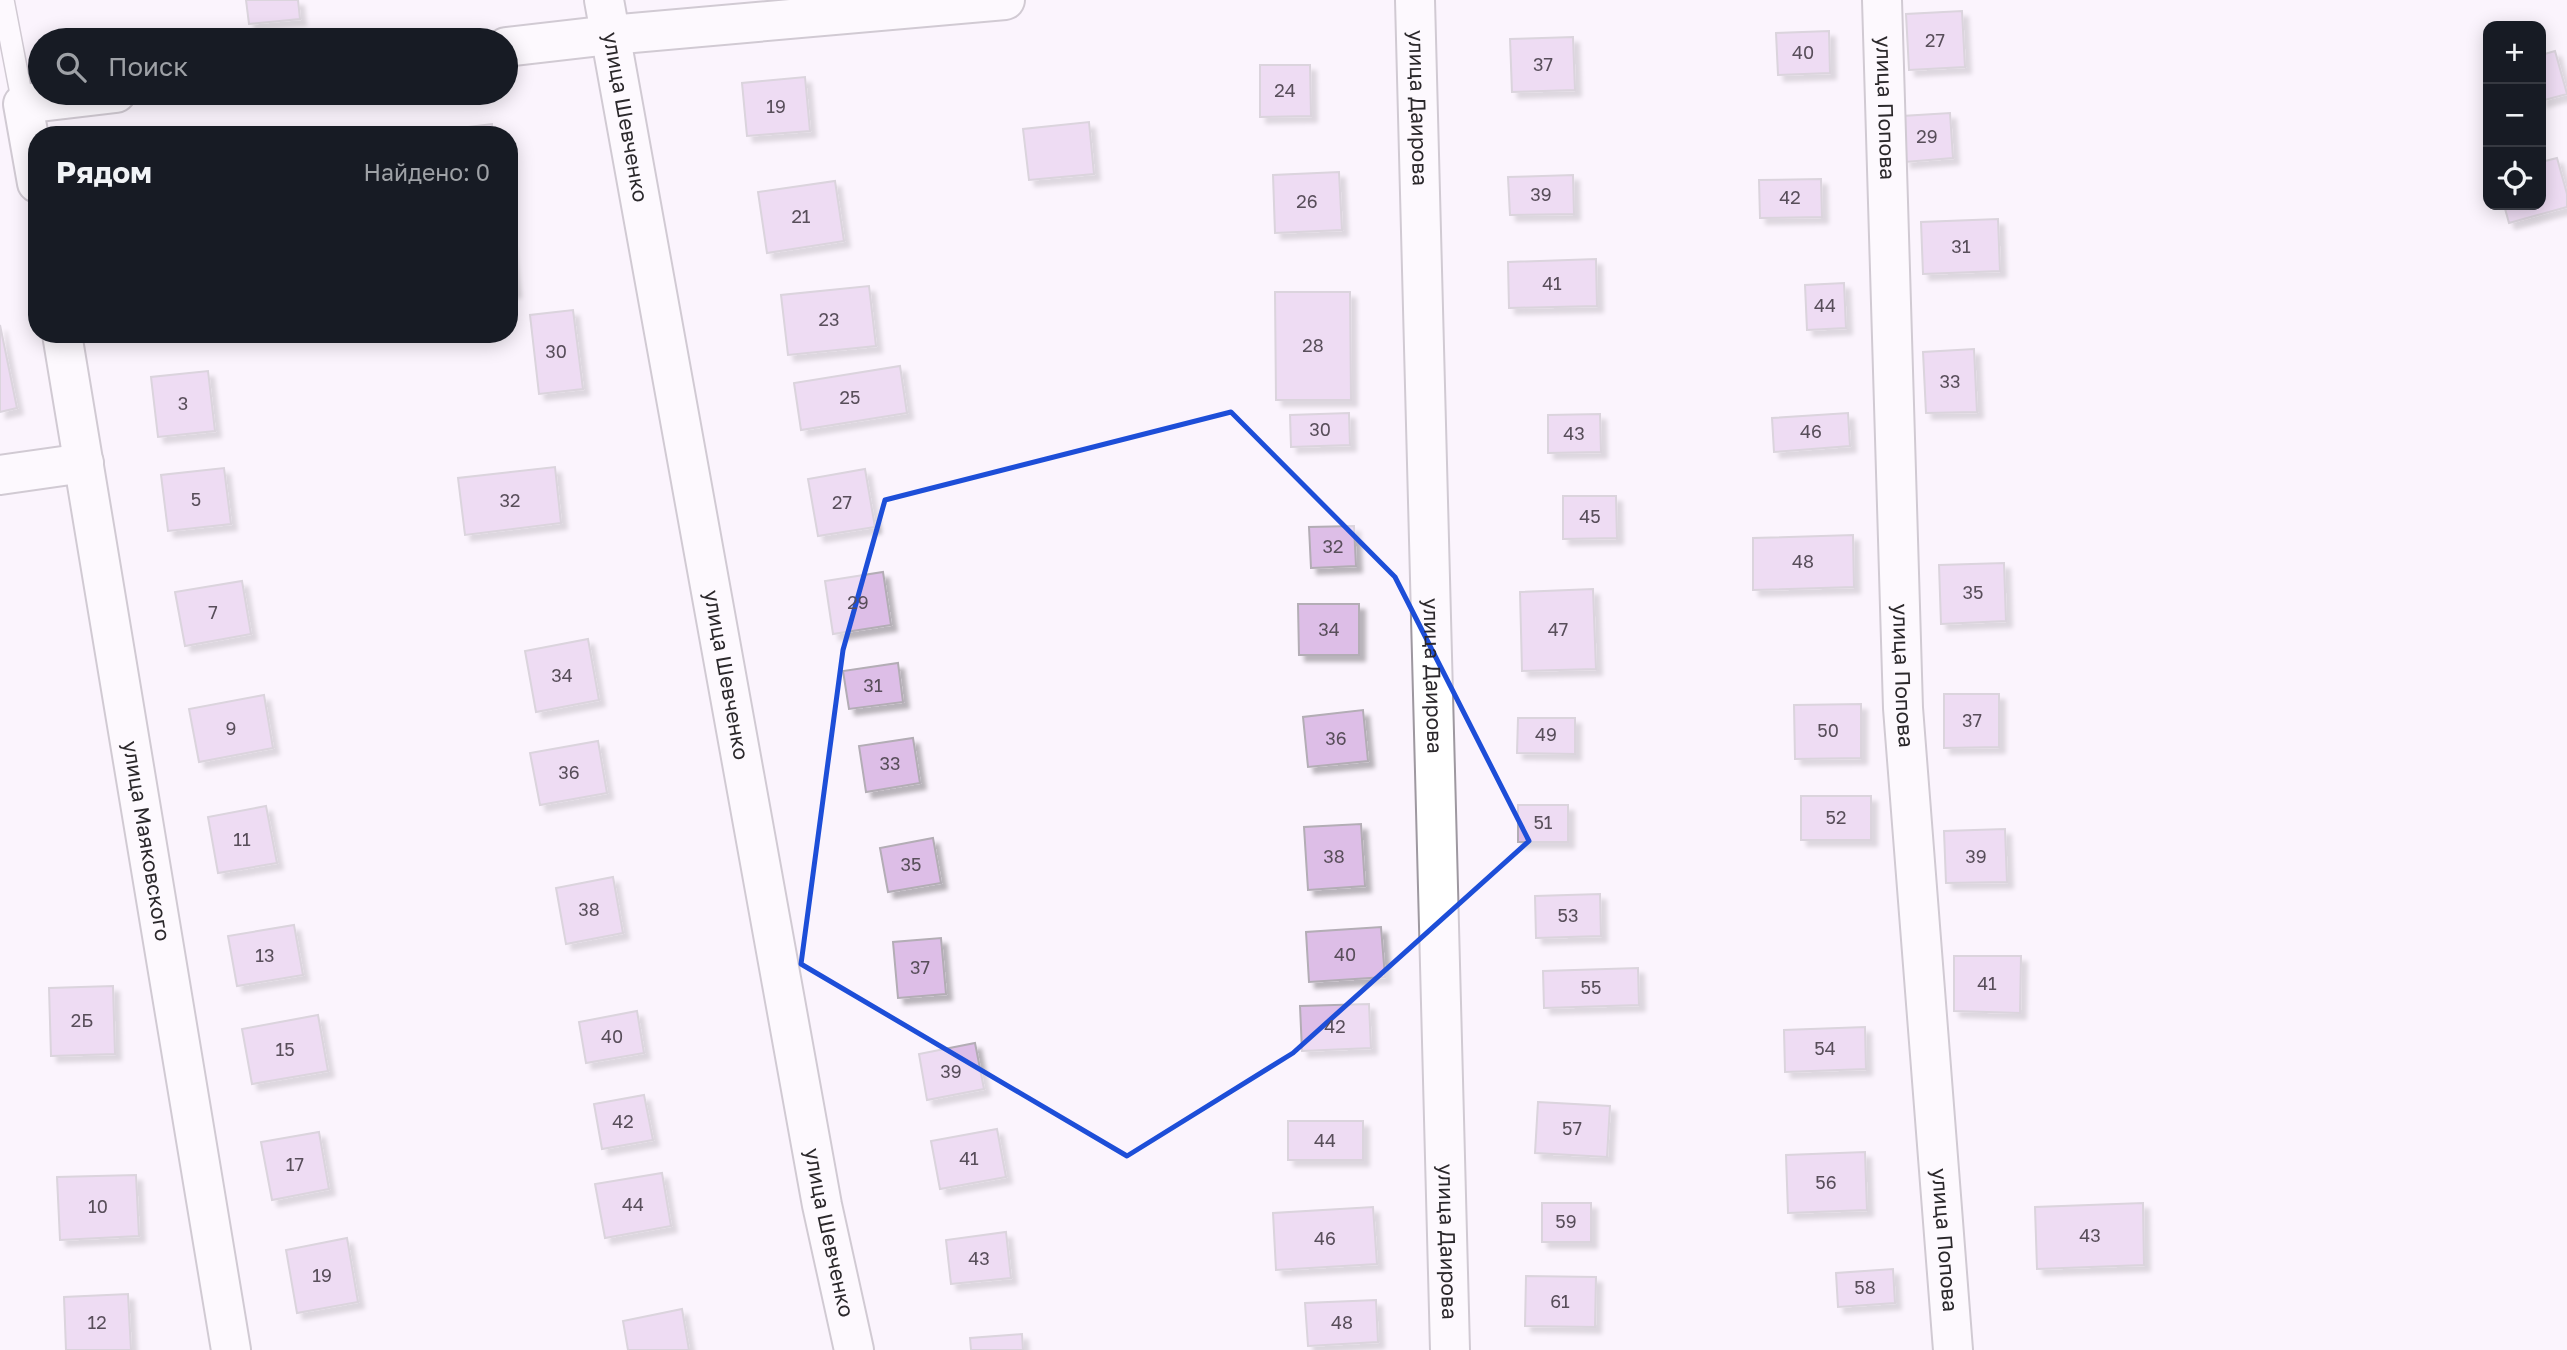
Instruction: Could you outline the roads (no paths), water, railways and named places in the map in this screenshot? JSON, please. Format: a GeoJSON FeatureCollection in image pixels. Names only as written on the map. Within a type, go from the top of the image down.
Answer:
{"type":"FeatureCollection","features":[{"type":"Feature","properties":{"kind":"street"},"geometry":{"type":"LineString","coordinates":[[518,43],[607,17],[1005,0]]}},
{"type":"Feature","properties":{"kind":"street","name":"улица Даирова"},"geometry":{"type":"LineString","coordinates":[[1415,0],[1450,1350]]}},
{"type":"Feature","properties":{"kind":"street","name":"улица Попова"},"geometry":{"type":"LineString","coordinates":[[1882,0],[1903,708],[1953,1350]]}},
{"type":"Feature","properties":{"kind":"street","name":"улица Шевченко"},"geometry":{"type":"LineString","coordinates":[[607,17],[822,1205],[854,1350]]}},
{"type":"Feature","properties":{"kind":"street"},"geometry":{"type":"LineString","coordinates":[[28,103],[23,104],[28,132]]}},
{"type":"Feature","properties":{"kind":"street","name":"улица Маяковского"},"geometry":{"type":"LineString","coordinates":[[64,343],[232,1350]]}},
{"type":"Feature","properties":{"kind":"street"},"geometry":{"type":"LineString","coordinates":[[0,475],[84,463]]}},
{"type":"Feature","properties":{"kind":"lane"},"geometry":{"type":"LineString","coordinates":[[3,0],[23,104]]}}]}
